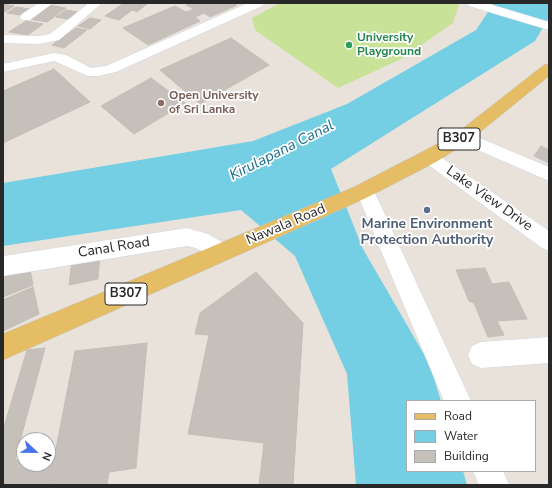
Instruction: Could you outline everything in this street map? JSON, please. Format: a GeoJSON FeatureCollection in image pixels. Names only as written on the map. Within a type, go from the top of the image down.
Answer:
{"type":"FeatureCollection","features":[{"type":"Feature","properties":{"kind":"main road","name":"Nawala Road"},"geometry":{"type":"LineString","coordinates":[[3,347],[362,192],[429,157],[463,137],[546,75]]}},
{"type":"Feature","properties":{"kind":"street"},"geometry":{"type":"LineString","coordinates":[[26,18],[47,3]]}},
{"type":"Feature","properties":{"kind":"street"},"geometry":{"type":"LineString","coordinates":[[3,39],[38,40],[54,37],[96,3]]}},
{"type":"Feature","properties":{"kind":"street"},"geometry":{"type":"LineString","coordinates":[[3,68],[54,57],[61,58],[88,72],[98,72],[111,69],[258,3]]}},
{"type":"Feature","properties":{"kind":"street"},"geometry":{"type":"LineString","coordinates":[[477,4],[549,26]]}},
{"type":"Feature","properties":{"kind":"street"},"geometry":{"type":"LineString","coordinates":[[463,137],[549,174]]}},
{"type":"Feature","properties":{"kind":"street","name":"Lake View Drive"},"geometry":{"type":"LineString","coordinates":[[429,157],[549,242]]}},
{"type":"Feature","properties":{"kind":"street"},"geometry":{"type":"LineString","coordinates":[[362,192],[458,400]]}},
{"type":"Feature","properties":{"kind":"street","name":"Canal Road"},"geometry":{"type":"LineString","coordinates":[[3,266],[187,237],[201,240],[221,252]]}},
{"type":"Feature","properties":{"kind":"street"},"geometry":{"type":"LineString","coordinates":[[481,355],[549,350]]}},
{"type":"Feature","properties":{"kind":"street"},"geometry":{"type":"LineString","coordinates":[[488,472],[494,485]]}},
{"type":"Feature","properties":{"kind":"green space","name":"University Playground"},"geometry":{"type":"Polygon","coordinates":[[[280,3],[457,3],[459,5],[453,23],[401,59],[338,88],[255,30],[252,18],[280,3]]]}},
{"type":"Feature","properties":{"kind":"water","name":"Kirulapana Canal"},"geometry":{"type":"Polygon","coordinates":[[[494,3],[549,3],[549,17],[535,41],[331,169],[363,249],[429,363],[441,400],[406,400],[406,472],[463,472],[467,485],[356,485],[347,374],[295,256],[241,210],[3,246],[3,183],[253,141],[347,104],[476,30],[494,3]]]}},
{"type":"Feature","properties":{"kind":"building"},"geometry":{"type":"Polygon","coordinates":[[[124,3],[148,3],[137,12],[132,10],[119,20],[105,16],[124,3]]]}},
{"type":"Feature","properties":{"kind":"building"},"geometry":{"type":"Polygon","coordinates":[[[189,3],[234,3],[237,5],[210,17],[204,13],[195,17],[200,21],[148,45],[123,28],[175,6],[186,12],[194,9],[186,5],[189,3]]]}},
{"type":"Feature","properties":{"kind":"building"},"geometry":{"type":"Polygon","coordinates":[[[3,4],[14,6],[3,13],[3,4]]]}},
{"type":"Feature","properties":{"kind":"building"},"geometry":{"type":"Polygon","coordinates":[[[48,5],[66,8],[59,13],[42,10],[48,5]]]}},
{"type":"Feature","properties":{"kind":"building"},"geometry":{"type":"Polygon","coordinates":[[[16,7],[30,9],[21,15],[7,13],[16,7]]]}},
{"type":"Feature","properties":{"kind":"building"},"geometry":{"type":"Polygon","coordinates":[[[41,10],[58,14],[47,22],[29,19],[41,10]]]}},
{"type":"Feature","properties":{"kind":"building"},"geometry":{"type":"Polygon","coordinates":[[[66,10],[78,12],[68,19],[56,17],[66,10]]]}},
{"type":"Feature","properties":{"kind":"building"},"geometry":{"type":"Polygon","coordinates":[[[90,18],[101,20],[90,29],[78,26],[90,18]]]}},
{"type":"Feature","properties":{"kind":"building"},"geometry":{"type":"Polygon","coordinates":[[[26,21],[43,24],[28,35],[9,32],[26,21]]]}},
{"type":"Feature","properties":{"kind":"building"},"geometry":{"type":"Polygon","coordinates":[[[76,28],[87,30],[64,48],[52,45],[76,28]]]}},
{"type":"Feature","properties":{"kind":"building"},"geometry":{"type":"Polygon","coordinates":[[[231,38],[269,65],[200,104],[160,70],[231,38]]]}},
{"type":"Feature","properties":{"kind":"building"},"geometry":{"type":"Polygon","coordinates":[[[54,69],[90,102],[3,143],[3,91],[54,69]]]}},
{"type":"Feature","properties":{"kind":"building"},"geometry":{"type":"Polygon","coordinates":[[[151,78],[185,103],[134,134],[101,106],[151,78]]]}},
{"type":"Feature","properties":{"kind":"building"},"geometry":{"type":"Polygon","coordinates":[[[541,146],[549,150],[549,163],[534,156],[541,146]]]}},
{"type":"Feature","properties":{"kind":"building"},"geometry":{"type":"Polygon","coordinates":[[[100,256],[98,279],[69,285],[72,261],[100,256]]]}},
{"type":"Feature","properties":{"kind":"building"},"geometry":{"type":"Polygon","coordinates":[[[485,268],[492,284],[509,282],[527,319],[497,321],[504,335],[488,337],[474,303],[469,301],[456,270],[485,268]]]}},
{"type":"Feature","properties":{"kind":"building"},"geometry":{"type":"Polygon","coordinates":[[[30,269],[33,285],[3,297],[3,274],[30,269]]]}},
{"type":"Feature","properties":{"kind":"building"},"geometry":{"type":"Polygon","coordinates":[[[256,272],[303,323],[293,485],[259,485],[264,443],[188,434],[209,335],[195,334],[200,313],[256,272]]]}},
{"type":"Feature","properties":{"kind":"building"},"geometry":{"type":"Polygon","coordinates":[[[33,287],[39,314],[3,331],[3,300],[33,287]]]}},
{"type":"Feature","properties":{"kind":"building"},"geometry":{"type":"Polygon","coordinates":[[[147,343],[136,468],[109,472],[107,485],[49,485],[52,472],[56,472],[56,449],[75,351],[147,343]]]}},
{"type":"Feature","properties":{"kind":"building"},"geometry":{"type":"Polygon","coordinates":[[[45,348],[22,432],[16,432],[16,472],[51,472],[49,485],[3,485],[3,430],[27,350],[45,348]]]}},
{"type":"Feature","properties":{"kind":"place","name":"University Playground"},"geometry":{"type":"Point","coordinates":[349,45]}},
{"type":"Feature","properties":{"kind":"place","name":"Open University of Sri Lanka"},"geometry":{"type":"Point","coordinates":[161,103]}},
{"type":"Feature","properties":{"kind":"place","name":"Marine Environment Protection Authority"},"geometry":{"type":"Point","coordinates":[427,210]}}]}
